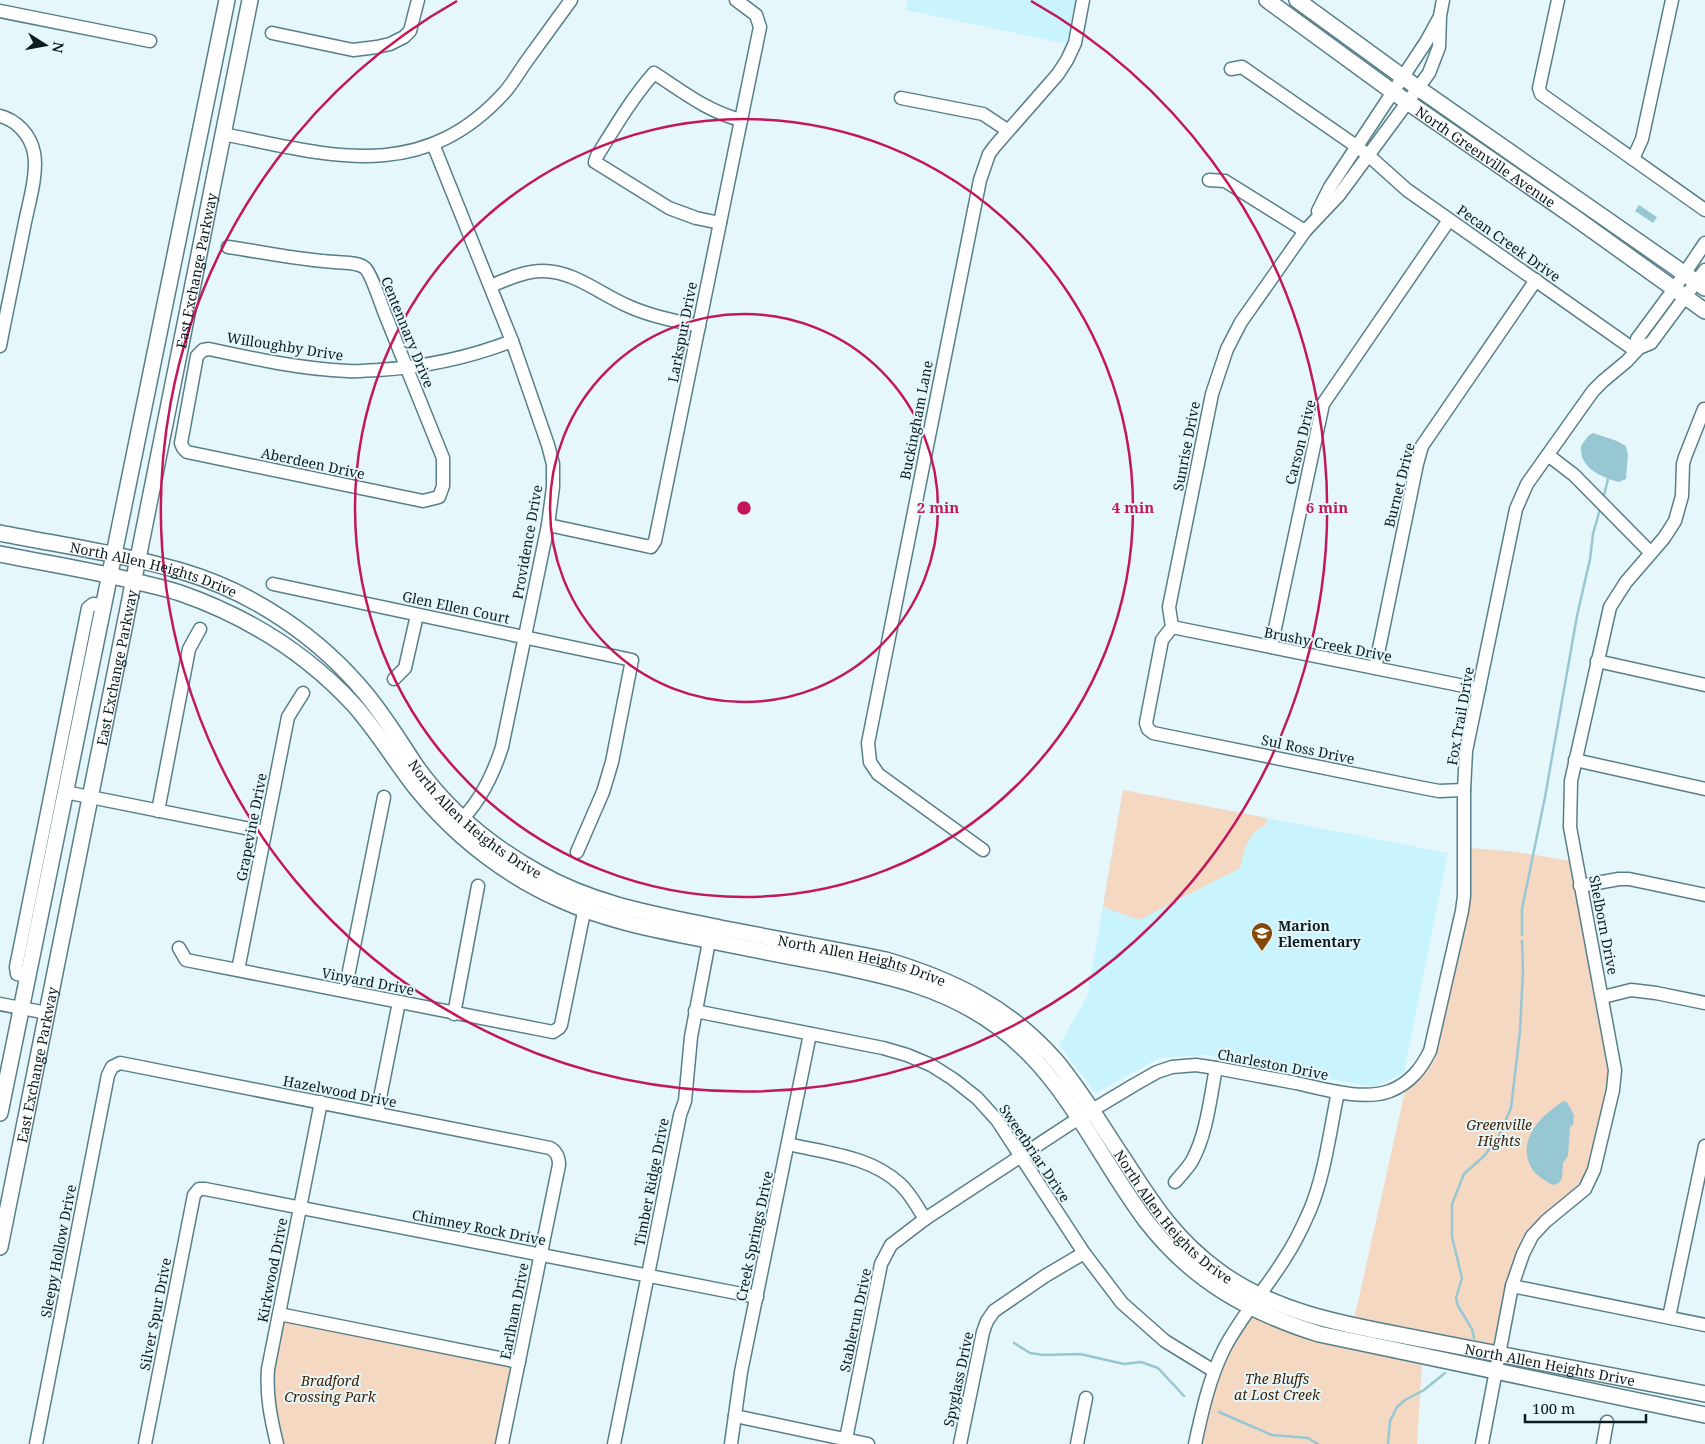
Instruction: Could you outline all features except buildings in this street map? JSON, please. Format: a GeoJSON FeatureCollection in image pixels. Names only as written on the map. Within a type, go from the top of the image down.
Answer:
{"type":"FeatureCollection","features":[{"type":"Feature","properties":{"kind":"main road","name":"East Exchange Parkway"},"geometry":{"type":"LineString","coordinates":[[0,1113],[226,0]]}},
{"type":"Feature","properties":{"kind":"main road","name":"East Exchange Parkway"},"geometry":{"type":"LineString","coordinates":[[0,1248],[4,1206],[47,1013],[250,0]]}},
{"type":"Feature","properties":{"kind":"main road","name":"North Greenville Avenue"},"geometry":{"type":"LineString","coordinates":[[1267,0],[1286,6],[1393,92],[1574,216],[1705,312]]}},
{"type":"Feature","properties":{"kind":"main road","name":"North Greenville Avenue"},"geometry":{"type":"LineString","coordinates":[[1297,0],[1402,77],[1698,278]]}},
{"type":"Feature","properties":{"kind":"main road"},"geometry":{"type":"LineString","coordinates":[[200,130],[223,134]]}},
{"type":"Feature","properties":{"kind":"main road"},"geometry":{"type":"LineString","coordinates":[[157,342],[180,347]]}},
{"type":"Feature","properties":{"kind":"main road"},"geometry":{"type":"LineString","coordinates":[[148,386],[172,390]]}},
{"type":"Feature","properties":{"kind":"main road","name":"North Allen Heights Drive"},"geometry":{"type":"LineString","coordinates":[[0,533],[182,571],[226,588],[268,610],[304,633],[338,664],[366,695],[458,823]]}},
{"type":"Feature","properties":{"kind":"main road","name":"North Allen Heights Drive"},"geometry":{"type":"LineString","coordinates":[[0,554],[110,575],[176,592],[218,607],[258,628],[293,650],[327,678],[355,706],[419,792],[458,823],[586,904],[630,924],[711,934],[881,974],[944,994],[972,1009],[999,1027],[1026,1050],[1063,1094],[1086,1114],[1158,1211],[1196,1254],[1254,1301],[1285,1323],[1319,1334],[1705,1415]]}},
{"type":"Feature","properties":{"kind":"main road","name":"North Allen Heights Drive"},"geometry":{"type":"LineString","coordinates":[[1254,1301],[1325,1320],[1705,1394]]}},
{"type":"Feature","properties":{"kind":"street"},"geometry":{"type":"LineString","coordinates":[[272,33],[353,50],[377,47],[390,44],[404,37],[410,31],[418,0]]}},
{"type":"Feature","properties":{"kind":"street"},"geometry":{"type":"LineString","coordinates":[[223,134],[316,152],[358,157],[396,154],[433,144],[473,122],[500,97],[571,0]]}},
{"type":"Feature","properties":{"kind":"street","name":"Larkspur Drive"},"geometry":{"type":"LineString","coordinates":[[548,525],[650,547],[655,542],[760,28],[758,19],[752,11],[736,0]]}},
{"type":"Feature","properties":{"kind":"street","name":"Buckingham Lane"},"geometry":{"type":"LineString","coordinates":[[983,850],[878,774],[870,762],[868,743],[978,187],[989,154],[1007,130],[1058,74],[1068,60],[1074,43],[1083,0]]}},
{"type":"Feature","properties":{"kind":"street","name":"Sunrise Drive"},"geometry":{"type":"LineString","coordinates":[[1172,627],[1169,607],[1212,394],[1227,349],[1241,322],[1305,231],[1339,194],[1429,74],[1439,46],[1440,16],[1443,0]]}},
{"type":"Feature","properties":{"kind":"street"},"geometry":{"type":"LineString","coordinates":[[1558,0],[1539,91],[1543,96],[1705,210]]}},
{"type":"Feature","properties":{"kind":"street"},"geometry":{"type":"LineString","coordinates":[[1633,159],[1642,139],[1672,0]]}},
{"type":"Feature","properties":{"kind":"street"},"geometry":{"type":"LineString","coordinates":[[0,11],[150,41]]}},
{"type":"Feature","properties":{"kind":"street","name":"Sunrise Drive"},"geometry":{"type":"LineString","coordinates":[[1314,221],[1330,187],[1426,42],[1440,16]]}},
{"type":"Feature","properties":{"kind":"street","name":"Pecan Creek Drive"},"geometry":{"type":"LineString","coordinates":[[1231,69],[1242,67],[1356,146],[1404,188],[1638,349]]}},
{"type":"Feature","properties":{"kind":"street"},"geometry":{"type":"LineString","coordinates":[[720,223],[696,218],[669,208],[595,162],[622,116],[640,89],[654,73],[699,104],[726,116],[741,120]]}},
{"type":"Feature","properties":{"kind":"street"},"geometry":{"type":"LineString","coordinates":[[901,98],[983,114],[1007,130]]}},
{"type":"Feature","properties":{"kind":"street"},"geometry":{"type":"LineString","coordinates":[[0,116],[13,121],[21,128],[30,139],[35,154],[33,185],[0,346]]}},
{"type":"Feature","properties":{"kind":"street","name":"Providence Drive"},"geometry":{"type":"LineString","coordinates":[[433,144],[512,341],[548,444],[553,464],[553,487],[548,525],[507,728],[497,764],[485,788],[458,823]]}},
{"type":"Feature","properties":{"kind":"street"},"geometry":{"type":"LineString","coordinates":[[1208,180],[1225,181],[1305,231]]}},
{"type":"Feature","properties":{"kind":"street","name":"Carson Drive"},"geometry":{"type":"LineString","coordinates":[[1271,647],[1323,404],[1449,220]]}},
{"type":"Feature","properties":{"kind":"street","name":"Fox Trail Drive"},"geometry":{"type":"LineString","coordinates":[[1338,1092],[1375,1094],[1394,1089],[1408,1081],[1421,1068],[1430,1051],[1462,912],[1466,751],[1516,509],[1527,484],[1593,391],[1638,349],[1651,343],[1680,294],[1698,278],[1705,244]]}},
{"type":"Feature","properties":{"kind":"street","name":"Centennary Drive"},"geometry":{"type":"LineString","coordinates":[[228,247],[298,259],[348,263],[362,266],[367,270],[443,458],[443,486],[439,497]]}},
{"type":"Feature","properties":{"kind":"street"},"geometry":{"type":"LineString","coordinates":[[491,286],[515,276],[537,272],[553,272],[575,278],[636,309],[699,326]]}},
{"type":"Feature","properties":{"kind":"street","name":"Burnet Drive"},"geometry":{"type":"LineString","coordinates":[[1375,668],[1422,446],[1536,280]]}},
{"type":"Feature","properties":{"kind":"street","name":"Willoughby Drive"},"geometry":{"type":"LineString","coordinates":[[182,448],[181,443],[200,351],[209,350],[292,365],[350,371],[406,368],[459,359],[512,341]]}},
{"type":"Feature","properties":{"kind":"street","name":"Shelborn Drive"},"geometry":{"type":"LineString","coordinates":[[1482,1444],[1512,1286],[1523,1254],[1532,1236],[1546,1221],[1585,1189],[1594,1170],[1613,1090],[1615,1070],[1603,996],[1580,886],[1570,821],[1571,781],[1610,607],[1626,582],[1670,530],[1677,515],[1682,496],[1683,464],[1704,409]]}},
{"type":"Feature","properties":{"kind":"street","name":"Aberdeen Drive"},"geometry":{"type":"LineString","coordinates":[[182,448],[186,452],[423,501],[439,497]]}},
{"type":"Feature","properties":{"kind":"street"},"geometry":{"type":"LineString","coordinates":[[1548,455],[1574,474],[1651,553]]}},
{"type":"Feature","properties":{"kind":"street","name":"Glen Ellen Court"},"geometry":{"type":"LineString","coordinates":[[273,584],[632,660],[612,762],[605,785],[577,852]]}},
{"type":"Feature","properties":{"kind":"street","name":"East Exchange Parkway"},"geometry":{"type":"LineString","coordinates":[[27,976],[17,974],[16,967],[88,608],[93,604],[104,605]]}},
{"type":"Feature","properties":{"kind":"street"},"geometry":{"type":"LineString","coordinates":[[394,679],[405,668],[417,615]]}},
{"type":"Feature","properties":{"kind":"street","name":"Brushy Creek Drive"},"geometry":{"type":"LineString","coordinates":[[1172,627],[1479,690]]}},
{"type":"Feature","properties":{"kind":"street","name":"Sul Ross Drive"},"geometry":{"type":"LineString","coordinates":[[1172,627],[1162,640],[1146,723],[1148,729],[1153,733],[1423,788],[1464,790]]}},
{"type":"Feature","properties":{"kind":"street"},"geometry":{"type":"LineString","coordinates":[[158,811],[189,649],[200,629]]}},
{"type":"Feature","properties":{"kind":"street"},"geometry":{"type":"LineString","coordinates":[[1597,661],[1705,685]]}},
{"type":"Feature","properties":{"kind":"street","name":"Grapevine Drive"},"geometry":{"type":"LineString","coordinates":[[238,970],[288,717],[303,693]]}},
{"type":"Feature","properties":{"kind":"street"},"geometry":{"type":"LineString","coordinates":[[1575,760],[1705,790]]}},
{"type":"Feature","properties":{"kind":"street"},"geometry":{"type":"LineString","coordinates":[[66,792],[265,832]]}},
{"type":"Feature","properties":{"kind":"street"},"geometry":{"type":"LineString","coordinates":[[345,991],[384,797]]}},
{"type":"Feature","properties":{"kind":"street"},"geometry":{"type":"LineString","coordinates":[[1580,886],[1629,879],[1705,895]]}},
{"type":"Feature","properties":{"kind":"street"},"geometry":{"type":"LineString","coordinates":[[454,1014],[478,886]]}},
{"type":"Feature","properties":{"kind":"street","name":"Vinyard Drive"},"geometry":{"type":"LineString","coordinates":[[179,948],[186,960],[549,1033],[556,1031],[561,1024],[586,904]]}},
{"type":"Feature","properties":{"kind":"street","name":"Timber Ridge Drive"},"geometry":{"type":"LineString","coordinates":[[614,1444],[678,1124],[685,1101],[690,1037],[711,934]]}},
{"type":"Feature","properties":{"kind":"street"},"geometry":{"type":"LineString","coordinates":[[1603,996],[1631,990],[1705,1003]]}},
{"type":"Feature","properties":{"kind":"street"},"geometry":{"type":"LineString","coordinates":[[377,1114],[399,1002]]}},
{"type":"Feature","properties":{"kind":"street"},"geometry":{"type":"LineString","coordinates":[[0,1004],[47,1013]]}},
{"type":"Feature","properties":{"kind":"street","name":"Sweetbriar Drive"},"geometry":{"type":"LineString","coordinates":[[695,1011],[884,1048],[907,1055],[954,1079],[977,1098],[997,1120],[1084,1253],[1122,1303],[1165,1341],[1214,1371]]}},
{"type":"Feature","properties":{"kind":"street","name":"Creek Springs Drive"},"geometry":{"type":"LineString","coordinates":[[731,1444],[741,1372],[810,1034]]}},
{"type":"Feature","properties":{"kind":"street","name":"Hazelwood Drive"},"geometry":{"type":"LineString","coordinates":[[114,1066],[125,1064],[321,1102],[550,1148],[558,1154]]}},
{"type":"Feature","properties":{"kind":"street","name":"Charleston Drive"},"geometry":{"type":"LineString","coordinates":[[1022,1157],[1086,1114],[1150,1075],[1164,1069],[1196,1065],[1338,1092],[1319,1181],[1310,1209],[1286,1257],[1254,1301],[1224,1348],[1214,1371],[1195,1444]]}},
{"type":"Feature","properties":{"kind":"street","name":"Sleepy Hollow Drive"},"geometry":{"type":"LineString","coordinates":[[36,1444],[108,1075],[114,1066]]}},
{"type":"Feature","properties":{"kind":"street"},"geometry":{"type":"LineString","coordinates":[[1175,1182],[1191,1162],[1200,1142],[1216,1068]]}},
{"type":"Feature","properties":{"kind":"street","name":"Kirkwood Drive"},"geometry":{"type":"LineString","coordinates":[[277,1444],[269,1408],[268,1369],[321,1102]]}},
{"type":"Feature","properties":{"kind":"street"},"geometry":{"type":"LineString","coordinates":[[788,1144],[855,1159],[876,1167],[900,1184],[925,1219]]}},
{"type":"Feature","properties":{"kind":"street"},"geometry":{"type":"LineString","coordinates":[[1670,1318],[1705,1146]]}},
{"type":"Feature","properties":{"kind":"street","name":"Earlham Drive"},"geometry":{"type":"LineString","coordinates":[[502,1444],[559,1164],[558,1154]]}},
{"type":"Feature","properties":{"kind":"street","name":"Stablerun Drive"},"geometry":{"type":"LineString","coordinates":[[846,1439],[881,1264],[891,1245],[925,1219],[1022,1157]]}},
{"type":"Feature","properties":{"kind":"street","name":"Chimney Rock Drive"},"geometry":{"type":"LineString","coordinates":[[197,1191],[205,1189],[756,1297]]}},
{"type":"Feature","properties":{"kind":"street","name":"Silver Spur Drive"},"geometry":{"type":"LineString","coordinates":[[145,1444],[194,1195],[197,1191]]}},
{"type":"Feature","properties":{"kind":"street","name":"Spyglass Drive"},"geometry":{"type":"LineString","coordinates":[[960,1444],[982,1332],[987,1321],[994,1311],[1003,1304],[1084,1253]]}},
{"type":"Feature","properties":{"kind":"street"},"geometry":{"type":"LineString","coordinates":[[1512,1286],[1705,1325]]}},
{"type":"Feature","properties":{"kind":"street"},"geometry":{"type":"LineString","coordinates":[[279,1314],[519,1362]]}},
{"type":"Feature","properties":{"kind":"street"},"geometry":{"type":"LineString","coordinates":[[1077,1444],[1086,1398]]}},
{"type":"Feature","properties":{"kind":"street"},"geometry":{"type":"LineString","coordinates":[[735,1416],[868,1444]]}},
{"type":"Feature","properties":{"kind":"street"},"geometry":{"type":"LineString","coordinates":[[1603,1444],[1607,1422]]}},
{"type":"Feature","properties":{"kind":"shaded area"},"geometry":{"type":"Polygon","coordinates":[[[908,0],[1076,0],[1067,44],[906,10],[908,0]]]}},
{"type":"Feature","properties":{"kind":"shaded area"},"geometry":{"type":"Polygon","coordinates":[[[1639,205],[1657,217],[1653,223],[1635,211],[1639,205]]]}},
{"type":"Feature","properties":{"kind":"shaded area"},"geometry":{"type":"Polygon","coordinates":[[[1593,433],[1626,446],[1628,455],[1626,479],[1619,482],[1612,480],[1587,466],[1581,454],[1581,446],[1588,436],[1593,433]]]}},
{"type":"Feature","properties":{"kind":"shaded area","name":"Marion Elementary"},"geometry":{"type":"Polygon","coordinates":[[[1123,790],[1448,853],[1404,1073],[1373,1087],[1206,1055],[1159,1058],[1096,1093],[1059,1045],[1087,997],[1123,790]]]}},
{"type":"Feature","properties":{"kind":"shaded area"},"geometry":{"type":"Polygon","coordinates":[[[1564,1101],[1567,1102],[1574,1115],[1573,1125],[1570,1127],[1568,1156],[1563,1163],[1562,1178],[1559,1183],[1552,1185],[1540,1177],[1531,1167],[1527,1157],[1527,1147],[1529,1138],[1540,1120],[1564,1101]]]}},
{"type":"Feature","properties":{"kind":"green space"},"geometry":{"type":"Polygon","coordinates":[[[1123,790],[1267,818],[1265,826],[1254,833],[1247,843],[1240,868],[1139,920],[1103,907],[1123,790]]]}},
{"type":"Feature","properties":{"kind":"green space","name":"Greenville Hights"},"geometry":{"type":"Polygon","coordinates":[[[1471,848],[1518,852],[1570,861],[1598,996],[1608,1070],[1606,1091],[1588,1169],[1578,1188],[1526,1235],[1518,1249],[1495,1345],[1354,1320],[1405,1091],[1423,1075],[1436,1056],[1469,909],[1471,848]]]}},
{"type":"Feature","properties":{"kind":"green space","name":"The Bluffs at Lost Creek"},"geometry":{"type":"Polygon","coordinates":[[[1252,1315],[1318,1339],[1422,1365],[1417,1444],[1201,1444],[1220,1372],[1252,1315]]]}},
{"type":"Feature","properties":{"kind":"green space","name":"Bradford Crossing Park"},"geometry":{"type":"Polygon","coordinates":[[[282,1321],[511,1367],[496,1444],[283,1444],[276,1418],[273,1375],[282,1321]]]}},
{"type":"Feature","properties":{"kind":"waterway"},"geometry":{"type":"LineString","coordinates":[[1603,499],[1608,479]]}},
{"type":"Feature","properties":{"kind":"waterway"},"geometry":{"type":"LineString","coordinates":[[1522,935],[1522,909],[1545,797],[1577,616],[1590,559],[1593,534],[1600,509]]}},
{"type":"Feature","properties":{"kind":"waterway"},"geometry":{"type":"LineString","coordinates":[[1474,1338],[1472,1329],[1458,1306],[1456,1298],[1462,1278],[1452,1237],[1452,1204],[1464,1174],[1485,1155],[1499,1136],[1511,1108],[1520,1031],[1523,970],[1522,941]]}},
{"type":"Feature","properties":{"kind":"waterway"},"geometry":{"type":"LineString","coordinates":[[1014,1343],[1030,1353],[1043,1355],[1080,1354],[1124,1364],[1141,1362],[1158,1368],[1184,1396]]}},
{"type":"Feature","properties":{"kind":"waterway"},"geometry":{"type":"LineString","coordinates":[[1388,1444],[1390,1421],[1397,1407],[1405,1400],[1424,1390],[1445,1373]]}},
{"type":"Feature","properties":{"kind":"waterway"},"geometry":{"type":"LineString","coordinates":[[1219,1412],[1272,1435],[1308,1438],[1318,1444]]}},
{"type":"Feature","properties":{"kind":"place","name":"Marion Elementary"},"geometry":{"type":"Point","coordinates":[1262,952]}}]}
